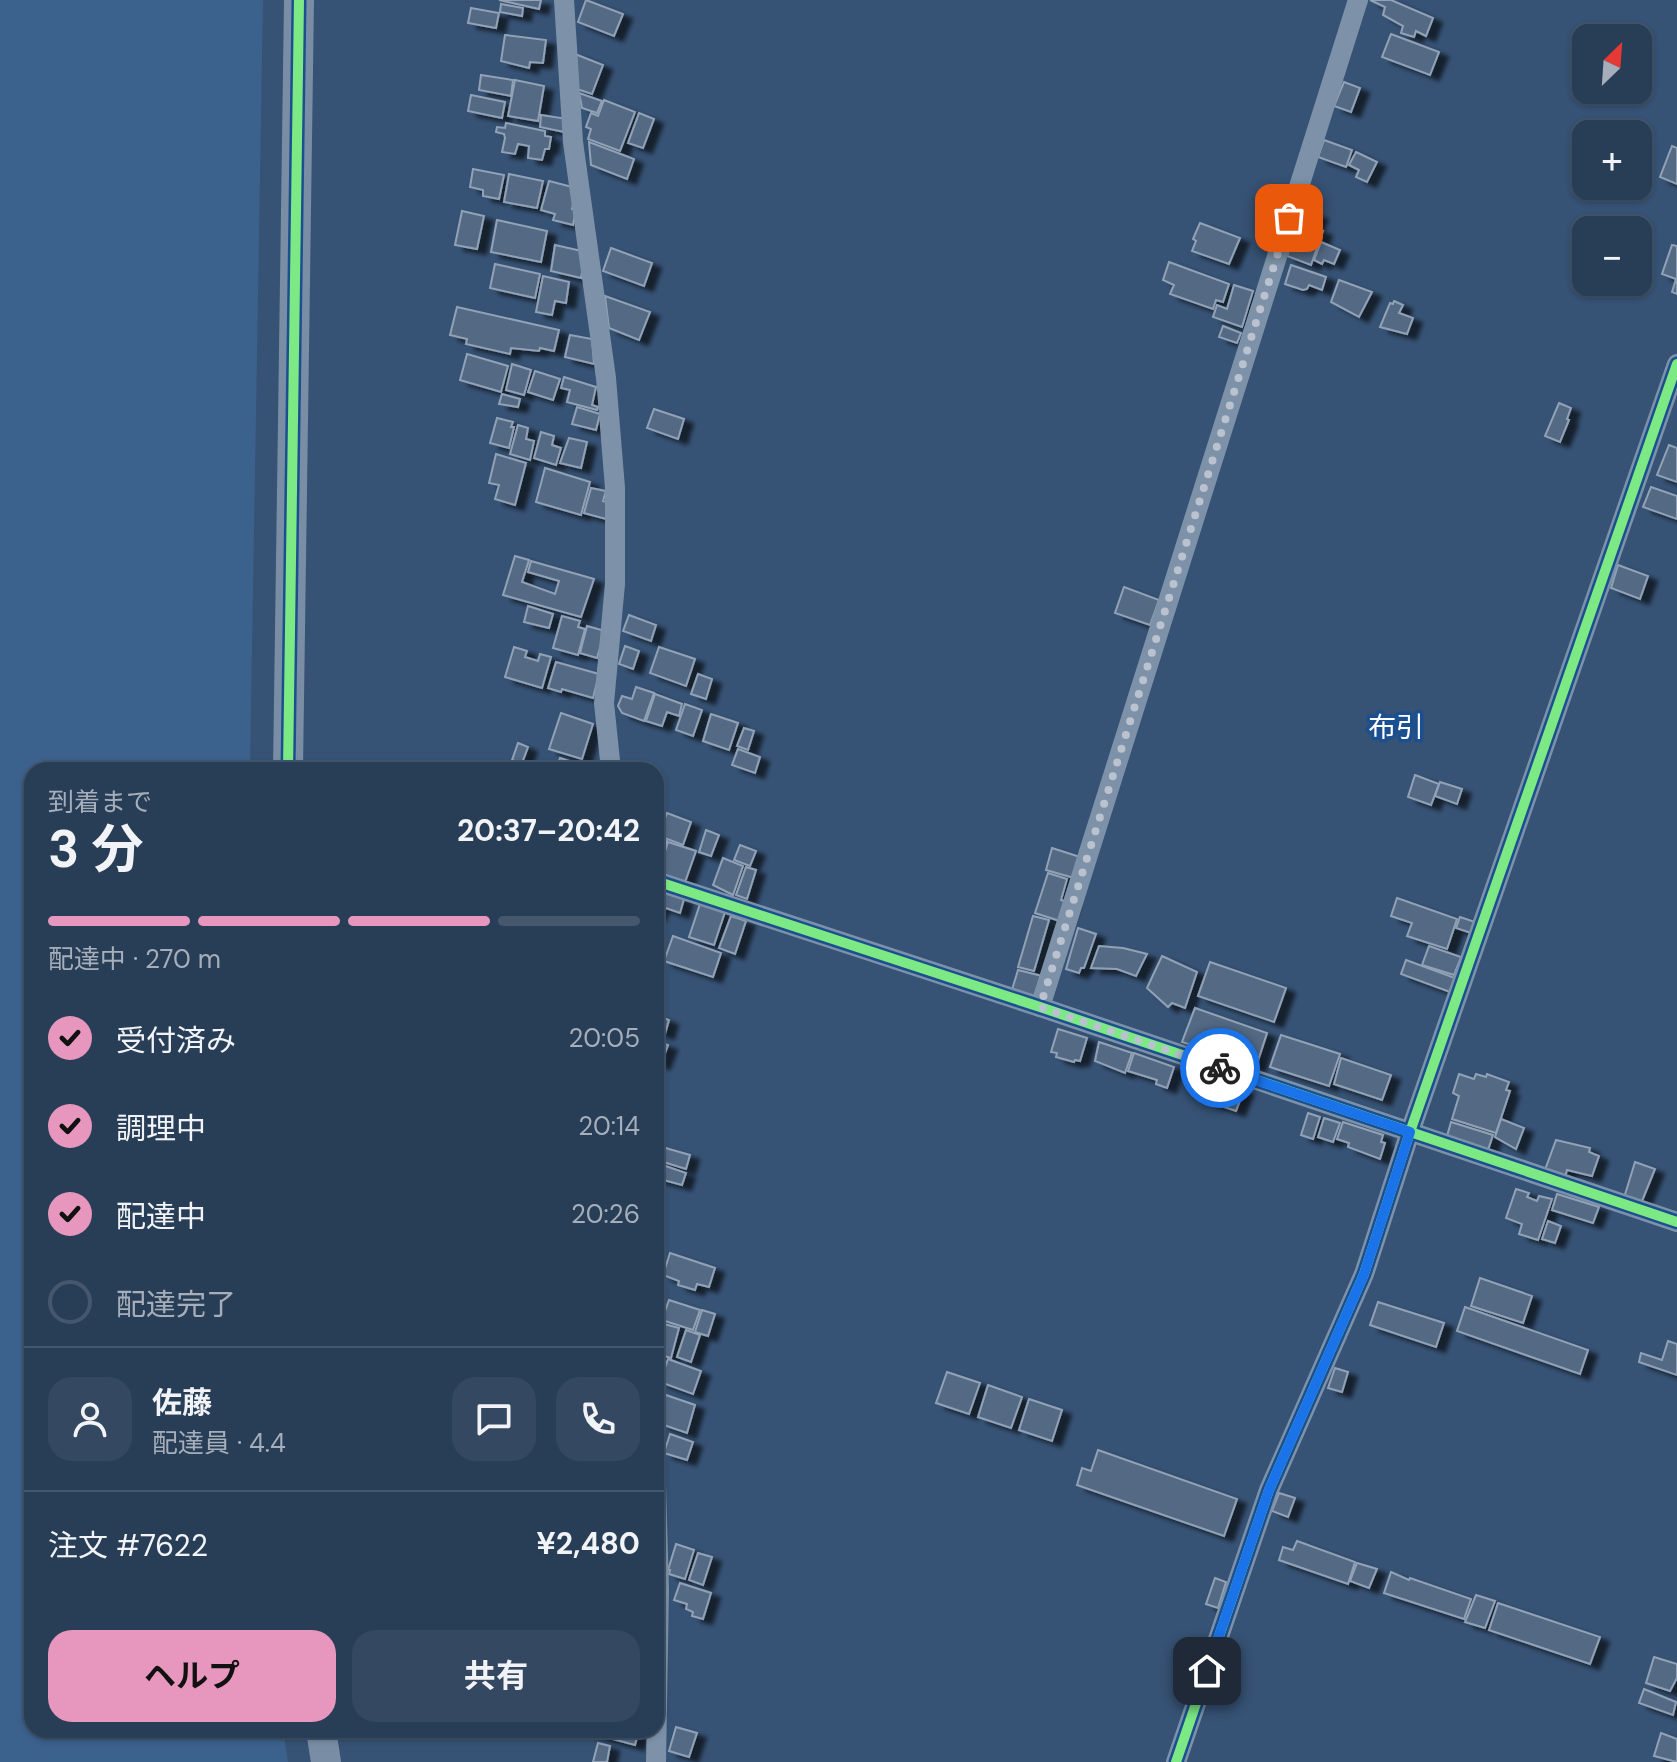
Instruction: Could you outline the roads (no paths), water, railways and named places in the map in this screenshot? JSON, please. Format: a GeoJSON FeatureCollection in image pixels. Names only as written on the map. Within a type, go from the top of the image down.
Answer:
{"type":"FeatureCollection","features":[{"type":"Feature","properties":{"kind":"street"},"geometry":{"type":"LineString","coordinates":[[297,762],[299,0]]}},
{"type":"Feature","properties":{"kind":"street"},"geometry":{"type":"LineString","coordinates":[[564,0],[573,142],[606,378],[615,488],[615,584],[604,703],[610,762]]}},
{"type":"Feature","properties":{"kind":"street"},"geometry":{"type":"LineString","coordinates":[[1040,1007],[1358,0]]}},
{"type":"Feature","properties":{"kind":"street"},"geometry":{"type":"LineString","coordinates":[[1176,1762],[1269,1490],[1364,1274],[1410,1132],[1677,364]]}},
{"type":"Feature","properties":{"kind":"street"},"geometry":{"type":"LineString","coordinates":[[664,884],[1677,1222]]}},
{"type":"Feature","properties":{"kind":"street"},"geometry":{"type":"LineString","coordinates":[[322,1738],[326,1762]]}},
{"type":"Feature","properties":{"kind":"street"},"geometry":{"type":"LineString","coordinates":[[656,1738],[656,1762]]}},
{"type":"Feature","properties":{"kind":"water"},"geometry":{"type":"Polygon","coordinates":[[[0,0],[263,0],[250,762],[24,762],[24,1738],[284,1738],[288,1762],[0,1762],[0,0]]]}},
{"type":"Feature","properties":{"kind":"district","name":"布引"},"geometry":{"type":"Point","coordinates":[1396,727]}}]}
